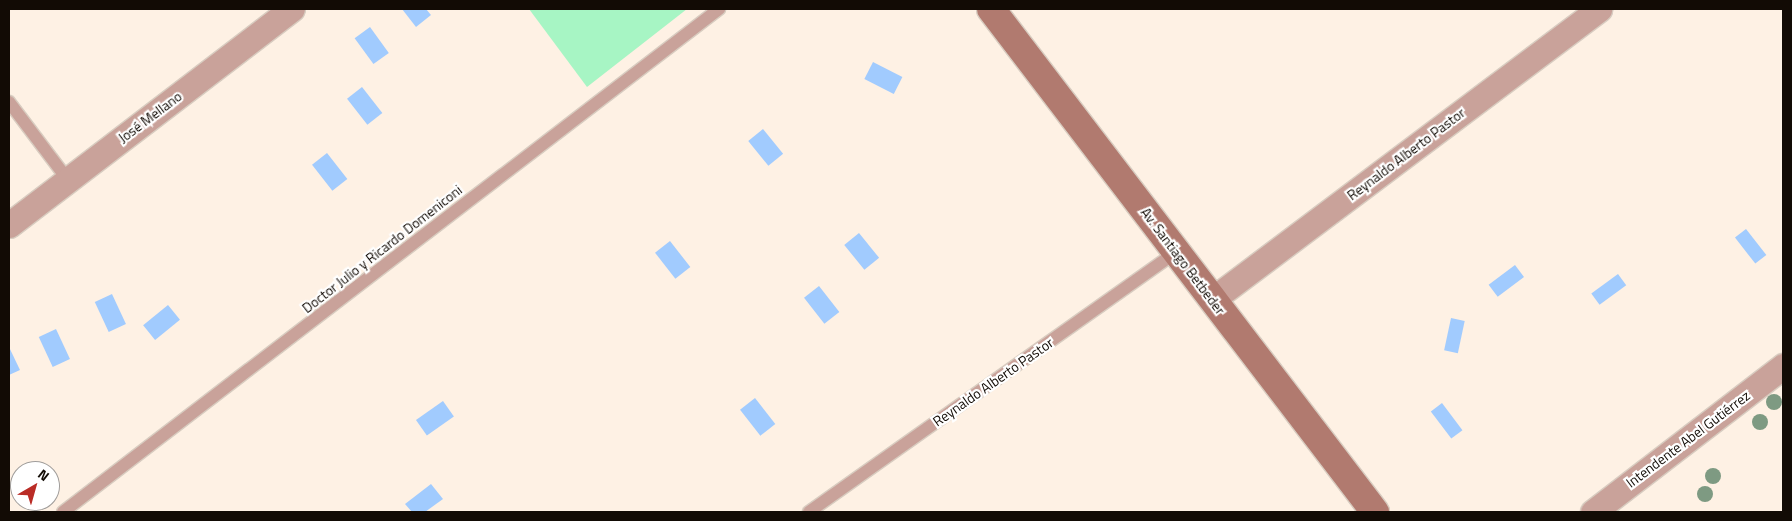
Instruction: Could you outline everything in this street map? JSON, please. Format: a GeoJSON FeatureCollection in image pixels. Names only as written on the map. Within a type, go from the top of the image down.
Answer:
{"type":"FeatureCollection","features":[{"type":"Feature","properties":{"kind":"main road","name":"Av. Santiago Betbeder"},"geometry":{"type":"LineString","coordinates":[[991,9],[1375,512]]}},
{"type":"Feature","properties":{"kind":"street","name":"José Mellano"},"geometry":{"type":"LineString","coordinates":[[9,224],[292,9]]}},
{"type":"Feature","properties":{"kind":"street","name":"Reynaldo Alberto Pastor"},"geometry":{"type":"LineString","coordinates":[[1213,299],[1599,9]]}},
{"type":"Feature","properties":{"kind":"street","name":"Intendente Abel Gutiérrez"},"geometry":{"type":"LineString","coordinates":[[1593,512],[1783,366]]}},
{"type":"Feature","properties":{"kind":"lane","name":"Doctor Julio y Ricardo Domeniconi"},"geometry":{"type":"LineString","coordinates":[[63,512],[719,9]]}},
{"type":"Feature","properties":{"kind":"lane"},"geometry":{"type":"LineString","coordinates":[[9,102],[68,180]]}},
{"type":"Feature","properties":{"kind":"lane","name":"Reynaldo Alberto Pastor"},"geometry":{"type":"LineString","coordinates":[[809,512],[1176,252]]}},
{"type":"Feature","properties":{"kind":"green space"},"geometry":{"type":"Polygon","coordinates":[[[529,9],[687,9],[587,87],[529,9]]]}},
{"type":"Feature","properties":{"kind":"water"},"geometry":{"type":"Polygon","coordinates":[[[402,9],[426,9],[431,15],[416,27],[402,9]]]}},
{"type":"Feature","properties":{"kind":"water"},"geometry":{"type":"Polygon","coordinates":[[[370,27],[389,53],[373,64],[355,38],[370,27]]]}},
{"type":"Feature","properties":{"kind":"water"},"geometry":{"type":"Polygon","coordinates":[[[873,62],[902,77],[894,94],[864,79],[873,62]]]}},
{"type":"Feature","properties":{"kind":"water"},"geometry":{"type":"Polygon","coordinates":[[[362,87],[382,113],[367,125],[347,99],[362,87]]]}},
{"type":"Feature","properties":{"kind":"water"},"geometry":{"type":"Polygon","coordinates":[[[763,129],[783,154],[768,166],[748,141],[763,129]]]}},
{"type":"Feature","properties":{"kind":"water"},"geometry":{"type":"Polygon","coordinates":[[[327,153],[347,179],[332,191],[312,165],[327,153]]]}},
{"type":"Feature","properties":{"kind":"water"},"geometry":{"type":"Polygon","coordinates":[[[1746,229],[1766,255],[1755,264],[1735,238],[1746,229]]]}},
{"type":"Feature","properties":{"kind":"water"},"geometry":{"type":"Polygon","coordinates":[[[859,233],[879,258],[864,270],[844,245],[859,233]]]}},
{"type":"Feature","properties":{"kind":"water"},"geometry":{"type":"Polygon","coordinates":[[[670,241],[690,267],[675,279],[655,253],[670,241]]]}},
{"type":"Feature","properties":{"kind":"water"},"geometry":{"type":"Polygon","coordinates":[[[1515,265],[1524,277],[1498,297],[1489,285],[1515,265]]]}},
{"type":"Feature","properties":{"kind":"water"},"geometry":{"type":"Polygon","coordinates":[[[1618,274],[1626,285],[1600,305],[1591,293],[1618,274]]]}},
{"type":"Feature","properties":{"kind":"water"},"geometry":{"type":"Polygon","coordinates":[[[819,286],[839,312],[824,324],[804,298],[819,286]]]}},
{"type":"Feature","properties":{"kind":"water"},"geometry":{"type":"Polygon","coordinates":[[[112,294],[126,324],[109,332],[95,302],[112,294]]]}},
{"type":"Feature","properties":{"kind":"water"},"geometry":{"type":"Polygon","coordinates":[[[168,305],[180,320],[155,340],[143,325],[168,305]]]}},
{"type":"Feature","properties":{"kind":"water"},"geometry":{"type":"Polygon","coordinates":[[[1451,318],[1465,321],[1458,353],[1444,350],[1451,318]]]}},
{"type":"Feature","properties":{"kind":"water"},"geometry":{"type":"Polygon","coordinates":[[[56,329],[70,359],[53,367],[39,337],[56,329]]]}},
{"type":"Feature","properties":{"kind":"water"},"geometry":{"type":"Polygon","coordinates":[[[9,347],[20,370],[9,375],[9,347]]]}},
{"type":"Feature","properties":{"kind":"water"},"geometry":{"type":"Polygon","coordinates":[[[755,398],[775,424],[760,436],[740,410],[755,398]]]}},
{"type":"Feature","properties":{"kind":"water"},"geometry":{"type":"Polygon","coordinates":[[[443,401],[454,417],[427,435],[416,420],[443,401]]]}},
{"type":"Feature","properties":{"kind":"water"},"geometry":{"type":"Polygon","coordinates":[[[1442,403],[1462,430],[1451,439],[1431,411],[1442,403]]]}},
{"type":"Feature","properties":{"kind":"water"},"geometry":{"type":"Polygon","coordinates":[[[431,484],[443,499],[425,512],[412,512],[405,504],[431,484]]]}}]}
